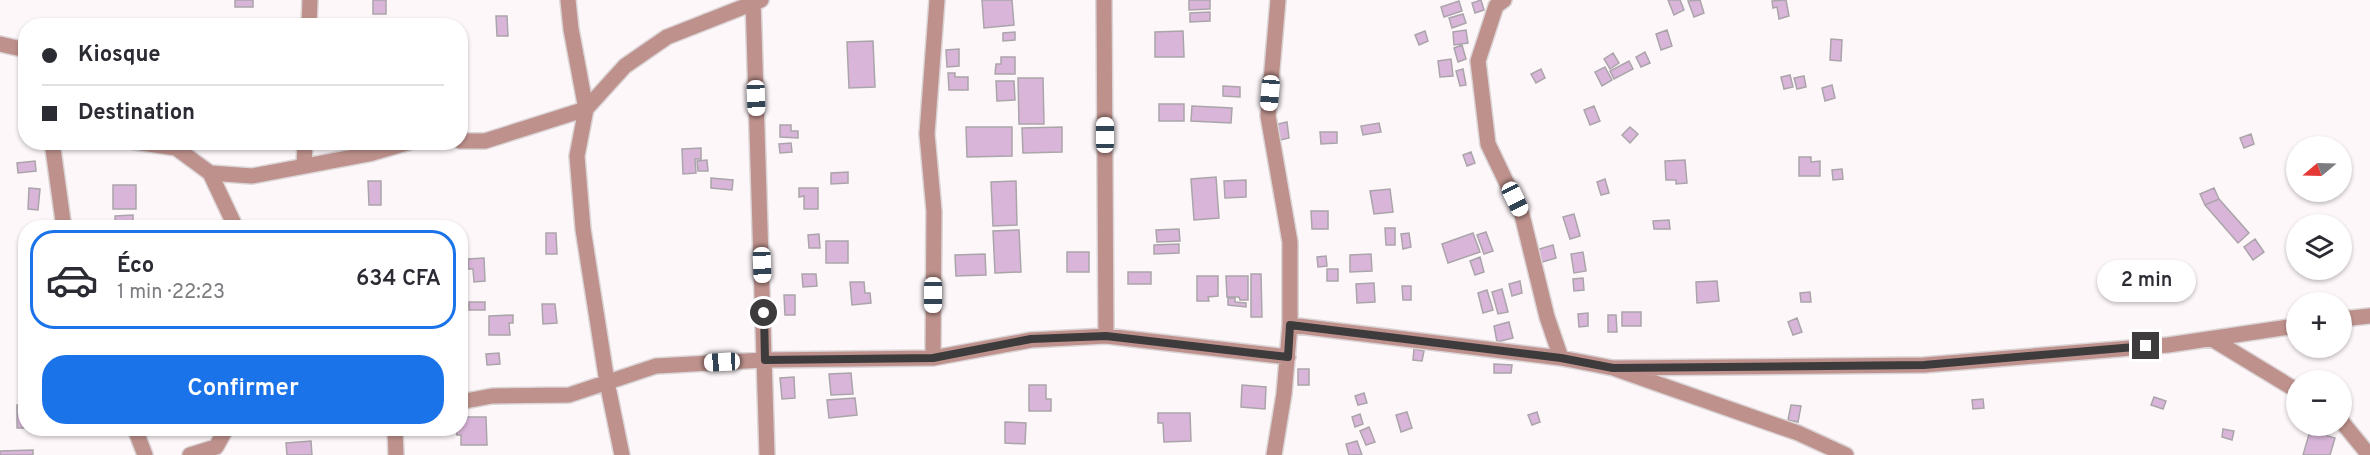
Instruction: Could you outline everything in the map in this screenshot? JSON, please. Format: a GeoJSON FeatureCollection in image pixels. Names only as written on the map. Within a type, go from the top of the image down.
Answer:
{"type":"FeatureCollection","features":[{"type":"Feature","properties":{"kind":"street"},"geometry":{"type":"LineString","coordinates":[[309,18],[310,0]]}},
{"type":"Feature","properties":{"kind":"street"},"geometry":{"type":"LineString","coordinates":[[568,0],[586,109],[577,156],[583,229],[607,382],[622,455]]}},
{"type":"Feature","properties":{"kind":"street"},"geometry":{"type":"LineString","coordinates":[[468,141],[485,141],[586,109],[625,66],[667,37],[753,0],[767,455]]}},
{"type":"Feature","properties":{"kind":"street"},"geometry":{"type":"LineString","coordinates":[[933,358],[934,211],[927,134],[937,0]]}},
{"type":"Feature","properties":{"kind":"street"},"geometry":{"type":"LineString","coordinates":[[1104,0],[1106,336]]}},
{"type":"Feature","properties":{"kind":"street"},"geometry":{"type":"LineString","coordinates":[[1274,455],[1284,394],[1290,325],[1290,242],[1268,116],[1278,0]]}},
{"type":"Feature","properties":{"kind":"street"},"geometry":{"type":"LineString","coordinates":[[1504,0],[1496,6],[1478,61],[1488,144],[1522,215],[1547,317],[1561,358]]}},
{"type":"Feature","properties":{"kind":"street"},"geometry":{"type":"LineString","coordinates":[[0,44],[18,48]]}},
{"type":"Feature","properties":{"kind":"street"},"geometry":{"type":"LineString","coordinates":[[53,150],[63,220]]}},
{"type":"Feature","properties":{"kind":"street"},"geometry":{"type":"LineString","coordinates":[[179,150],[210,173],[233,220]]}},
{"type":"Feature","properties":{"kind":"street"},"geometry":{"type":"LineString","coordinates":[[304,165],[305,150]]}},
{"type":"Feature","properties":{"kind":"street"},"geometry":{"type":"LineString","coordinates":[[210,173],[252,176],[383,150]]}},
{"type":"Feature","properties":{"kind":"street"},"geometry":{"type":"LineString","coordinates":[[2352,319],[2370,316]]}},
{"type":"Feature","properties":{"kind":"street"},"geometry":{"type":"LineString","coordinates":[[1290,325],[1561,358],[1613,368],[1798,433],[1846,455]]}},
{"type":"Feature","properties":{"kind":"street"},"geometry":{"type":"LineString","coordinates":[[1613,368],[1924,365],[2168,345],[2286,328]]}},
{"type":"Feature","properties":{"kind":"street"},"geometry":{"type":"LineString","coordinates":[[468,400],[492,396],[569,395],[656,366],[765,360],[933,358],[1031,339],[1106,336],[1288,357]]}},
{"type":"Feature","properties":{"kind":"street"},"geometry":{"type":"LineString","coordinates":[[2212,339],[2286,384]]}},
{"type":"Feature","properties":{"kind":"street"},"geometry":{"type":"LineString","coordinates":[[2352,434],[2369,455]]}},
{"type":"Feature","properties":{"kind":"street"},"geometry":{"type":"LineString","coordinates":[[138,436],[145,455]]}},
{"type":"Feature","properties":{"kind":"street"},"geometry":{"type":"LineString","coordinates":[[190,455],[217,451],[223,436]]}},
{"type":"Feature","properties":{"kind":"street"},"geometry":{"type":"LineString","coordinates":[[395,436],[396,455]]}},
{"type":"Feature","properties":{"kind":"building"},"geometry":{"type":"Polygon","coordinates":[[[235,0],[253,0],[253,7],[235,7],[235,0]]]}},
{"type":"Feature","properties":{"kind":"building"},"geometry":{"type":"Polygon","coordinates":[[[373,0],[386,0],[386,14],[373,14],[373,0]]]}},
{"type":"Feature","properties":{"kind":"building"},"geometry":{"type":"Polygon","coordinates":[[[982,0],[1012,0],[1014,25],[984,28],[982,0]]]}},
{"type":"Feature","properties":{"kind":"building"},"geometry":{"type":"Polygon","coordinates":[[[1189,0],[1210,0],[1210,9],[1189,10],[1189,0]]]}},
{"type":"Feature","properties":{"kind":"building"},"geometry":{"type":"Polygon","coordinates":[[[1481,0],[1484,10],[1475,13],[1472,3],[1481,0]]]}},
{"type":"Feature","properties":{"kind":"building"},"geometry":{"type":"Polygon","coordinates":[[[1668,0],[1680,0],[1684,10],[1674,15],[1668,0]]]}},
{"type":"Feature","properties":{"kind":"building"},"geometry":{"type":"Polygon","coordinates":[[[1700,0],[1704,13],[1694,17],[1688,1],[1700,0]]]}},
{"type":"Feature","properties":{"kind":"building"},"geometry":{"type":"Polygon","coordinates":[[[1786,0],[1789,16],[1779,19],[1777,7],[1773,8],[1772,1],[1786,0]]]}},
{"type":"Feature","properties":{"kind":"building"},"geometry":{"type":"Polygon","coordinates":[[[1459,1],[1462,11],[1444,17],[1441,7],[1459,1]]]}},
{"type":"Feature","properties":{"kind":"building"},"geometry":{"type":"Polygon","coordinates":[[[1210,12],[1210,21],[1190,22],[1190,13],[1210,12]]]}},
{"type":"Feature","properties":{"kind":"building"},"geometry":{"type":"Polygon","coordinates":[[[1463,14],[1466,23],[1452,28],[1449,18],[1463,14]]]}},
{"type":"Feature","properties":{"kind":"building"},"geometry":{"type":"Polygon","coordinates":[[[496,16],[507,16],[508,36],[497,36],[496,16]]]}},
{"type":"Feature","properties":{"kind":"building"},"geometry":{"type":"Polygon","coordinates":[[[1466,30],[1468,43],[1454,45],[1453,32],[1466,30]]]}},
{"type":"Feature","properties":{"kind":"building"},"geometry":{"type":"Polygon","coordinates":[[[1667,30],[1672,46],[1661,50],[1656,34],[1667,30]]]}},
{"type":"Feature","properties":{"kind":"building"},"geometry":{"type":"Polygon","coordinates":[[[1183,31],[1184,57],[1155,57],[1155,32],[1183,31]]]}},
{"type":"Feature","properties":{"kind":"building"},"geometry":{"type":"Polygon","coordinates":[[[1425,31],[1428,41],[1419,45],[1415,35],[1425,31]]]}},
{"type":"Feature","properties":{"kind":"building"},"geometry":{"type":"Polygon","coordinates":[[[1015,32],[1015,40],[1003,41],[1003,33],[1015,32]]]}},
{"type":"Feature","properties":{"kind":"building"},"geometry":{"type":"Polygon","coordinates":[[[1831,39],[1842,40],[1841,61],[1830,60],[1831,39]]]}},
{"type":"Feature","properties":{"kind":"building"},"geometry":{"type":"Polygon","coordinates":[[[873,41],[875,87],[849,88],[847,42],[873,41]]]}},
{"type":"Feature","properties":{"kind":"building"},"geometry":{"type":"Polygon","coordinates":[[[1462,45],[1466,59],[1458,62],[1454,48],[1462,45]]]}},
{"type":"Feature","properties":{"kind":"building"},"geometry":{"type":"Polygon","coordinates":[[[959,49],[959,66],[947,67],[946,50],[959,49]]]}},
{"type":"Feature","properties":{"kind":"building"},"geometry":{"type":"Polygon","coordinates":[[[1645,52],[1650,63],[1641,67],[1636,57],[1645,52]]]}},
{"type":"Feature","properties":{"kind":"building"},"geometry":{"type":"Polygon","coordinates":[[[1613,53],[1619,63],[1610,69],[1604,59],[1613,53]]]}},
{"type":"Feature","properties":{"kind":"building"},"geometry":{"type":"Polygon","coordinates":[[[1001,57],[1015,57],[1015,74],[995,74],[996,64],[1001,64],[1001,57]]]}},
{"type":"Feature","properties":{"kind":"building"},"geometry":{"type":"Polygon","coordinates":[[[1451,59],[1453,76],[1440,77],[1438,61],[1451,59]]]}},
{"type":"Feature","properties":{"kind":"building"},"geometry":{"type":"Polygon","coordinates":[[[1629,61],[1633,69],[1614,79],[1610,71],[1629,61]]]}},
{"type":"Feature","properties":{"kind":"building"},"geometry":{"type":"Polygon","coordinates":[[[1605,67],[1612,80],[1602,86],[1595,72],[1605,67]]]}},
{"type":"Feature","properties":{"kind":"building"},"geometry":{"type":"Polygon","coordinates":[[[1463,69],[1466,85],[1460,86],[1456,71],[1463,69]]]}},
{"type":"Feature","properties":{"kind":"building"},"geometry":{"type":"Polygon","coordinates":[[[1541,69],[1545,78],[1536,83],[1531,74],[1541,69]]]}},
{"type":"Feature","properties":{"kind":"building"},"geometry":{"type":"Polygon","coordinates":[[[948,73],[955,73],[955,77],[968,77],[968,90],[949,90],[948,73]]]}},
{"type":"Feature","properties":{"kind":"building"},"geometry":{"type":"Polygon","coordinates":[[[1790,75],[1793,87],[1784,89],[1781,77],[1790,75]]]}},
{"type":"Feature","properties":{"kind":"building"},"geometry":{"type":"Polygon","coordinates":[[[1804,76],[1806,87],[1797,89],[1794,78],[1804,76]]]}},
{"type":"Feature","properties":{"kind":"building"},"geometry":{"type":"Polygon","coordinates":[[[1018,78],[1043,78],[1044,124],[1019,124],[1018,78]]]}},
{"type":"Feature","properties":{"kind":"building"},"geometry":{"type":"Polygon","coordinates":[[[996,81],[1014,81],[1015,100],[997,101],[996,81]]]}},
{"type":"Feature","properties":{"kind":"building"},"geometry":{"type":"Polygon","coordinates":[[[1832,85],[1835,98],[1825,101],[1822,88],[1832,85]]]}},
{"type":"Feature","properties":{"kind":"building"},"geometry":{"type":"Polygon","coordinates":[[[1223,86],[1240,87],[1240,97],[1223,96],[1223,86]]]}},
{"type":"Feature","properties":{"kind":"building"},"geometry":{"type":"Polygon","coordinates":[[[1159,104],[1184,104],[1184,121],[1159,121],[1159,104]]]}},
{"type":"Feature","properties":{"kind":"building"},"geometry":{"type":"Polygon","coordinates":[[[1192,106],[1232,108],[1231,123],[1191,121],[1192,106]]]}},
{"type":"Feature","properties":{"kind":"building"},"geometry":{"type":"Polygon","coordinates":[[[1594,106],[1600,121],[1590,125],[1584,110],[1594,106]]]}},
{"type":"Feature","properties":{"kind":"building"},"geometry":{"type":"Polygon","coordinates":[[[1287,122],[1289,138],[1280,140],[1278,124],[1287,122]]]}},
{"type":"Feature","properties":{"kind":"building"},"geometry":{"type":"Polygon","coordinates":[[[1379,123],[1381,132],[1363,135],[1361,126],[1379,123]]]}},
{"type":"Feature","properties":{"kind":"building"},"geometry":{"type":"Polygon","coordinates":[[[780,125],[791,125],[791,131],[798,131],[798,138],[780,137],[780,125]]]}},
{"type":"Feature","properties":{"kind":"building"},"geometry":{"type":"Polygon","coordinates":[[[966,127],[1012,127],[1012,156],[967,157],[966,127]]]}},
{"type":"Feature","properties":{"kind":"building"},"geometry":{"type":"Polygon","coordinates":[[[1062,127],[1062,152],[1023,153],[1022,128],[1062,127]]]}},
{"type":"Feature","properties":{"kind":"building"},"geometry":{"type":"Polygon","coordinates":[[[1630,127],[1638,134],[1630,143],[1622,135],[1630,127]]]}},
{"type":"Feature","properties":{"kind":"building"},"geometry":{"type":"Polygon","coordinates":[[[1320,132],[1337,132],[1337,143],[1321,144],[1320,132]]]}},
{"type":"Feature","properties":{"kind":"building"},"geometry":{"type":"Polygon","coordinates":[[[2251,134],[2254,144],[2244,148],[2240,138],[2251,134]]]}},
{"type":"Feature","properties":{"kind":"building"},"geometry":{"type":"Polygon","coordinates":[[[791,143],[792,152],[780,153],[779,144],[791,143]]]}},
{"type":"Feature","properties":{"kind":"building"},"geometry":{"type":"Polygon","coordinates":[[[701,148],[701,159],[695,159],[696,173],[683,174],[682,149],[701,148]]]}},
{"type":"Feature","properties":{"kind":"building"},"geometry":{"type":"Polygon","coordinates":[[[1471,152],[1475,163],[1467,166],[1463,155],[1471,152]]]}},
{"type":"Feature","properties":{"kind":"building"},"geometry":{"type":"Polygon","coordinates":[[[1799,157],[1811,157],[1811,162],[1820,161],[1820,176],[1799,176],[1799,157]]]}},
{"type":"Feature","properties":{"kind":"building"},"geometry":{"type":"Polygon","coordinates":[[[707,160],[708,171],[698,171],[697,161],[707,160]]]}},
{"type":"Feature","properties":{"kind":"building"},"geometry":{"type":"Polygon","coordinates":[[[1685,160],[1687,183],[1676,184],[1676,180],[1666,180],[1665,161],[1685,160]]]}},
{"type":"Feature","properties":{"kind":"building"},"geometry":{"type":"Polygon","coordinates":[[[35,161],[36,171],[18,173],[17,163],[35,161]]]}},
{"type":"Feature","properties":{"kind":"building"},"geometry":{"type":"Polygon","coordinates":[[[1842,169],[1843,179],[1833,180],[1832,170],[1842,169]]]}},
{"type":"Feature","properties":{"kind":"building"},"geometry":{"type":"Polygon","coordinates":[[[848,172],[848,183],[831,184],[831,173],[848,172]]]}},
{"type":"Feature","properties":{"kind":"building"},"geometry":{"type":"Polygon","coordinates":[[[1216,177],[1219,218],[1194,220],[1191,179],[1216,177]]]}},
{"type":"Feature","properties":{"kind":"building"},"geometry":{"type":"Polygon","coordinates":[[[711,178],[733,180],[732,190],[711,188],[711,178]]]}},
{"type":"Feature","properties":{"kind":"building"},"geometry":{"type":"Polygon","coordinates":[[[1605,179],[1609,193],[1601,195],[1597,182],[1605,179]]]}},
{"type":"Feature","properties":{"kind":"building"},"geometry":{"type":"Polygon","coordinates":[[[1246,180],[1246,197],[1225,198],[1224,181],[1246,180]]]}},
{"type":"Feature","properties":{"kind":"building"},"geometry":{"type":"Polygon","coordinates":[[[368,181],[381,181],[381,205],[369,205],[368,181]]]}},
{"type":"Feature","properties":{"kind":"building"},"geometry":{"type":"Polygon","coordinates":[[[1016,181],[1017,225],[993,226],[991,182],[1016,181]]]}},
{"type":"Feature","properties":{"kind":"building"},"geometry":{"type":"Polygon","coordinates":[[[113,185],[136,185],[136,209],[113,209],[113,185]]]}},
{"type":"Feature","properties":{"kind":"building"},"geometry":{"type":"Polygon","coordinates":[[[29,188],[40,189],[38,210],[28,209],[29,188]]]}},
{"type":"Feature","properties":{"kind":"building"},"geometry":{"type":"Polygon","coordinates":[[[799,188],[818,188],[818,209],[804,209],[804,196],[799,197],[799,188]]]}},
{"type":"Feature","properties":{"kind":"building"},"geometry":{"type":"Polygon","coordinates":[[[2214,188],[2219,199],[2205,205],[2200,194],[2214,188]]]}},
{"type":"Feature","properties":{"kind":"building"},"geometry":{"type":"Polygon","coordinates":[[[1390,189],[1393,212],[1374,214],[1370,191],[1390,189]]]}},
{"type":"Feature","properties":{"kind":"building"},"geometry":{"type":"Polygon","coordinates":[[[2219,199],[2249,233],[2238,243],[2205,205],[2219,199]]]}},
{"type":"Feature","properties":{"kind":"building"},"geometry":{"type":"Polygon","coordinates":[[[1311,211],[1328,211],[1328,229],[1312,229],[1311,211]]]}},
{"type":"Feature","properties":{"kind":"building"},"geometry":{"type":"Polygon","coordinates":[[[1574,214],[1580,236],[1570,239],[1563,217],[1574,214]]]}},
{"type":"Feature","properties":{"kind":"building"},"geometry":{"type":"Polygon","coordinates":[[[133,215],[133,220],[115,220],[115,216],[133,215]]]}},
{"type":"Feature","properties":{"kind":"building"},"geometry":{"type":"Polygon","coordinates":[[[1669,220],[1670,229],[1654,229],[1653,221],[1669,220]]]}},
{"type":"Feature","properties":{"kind":"building"},"geometry":{"type":"Polygon","coordinates":[[[1385,228],[1395,228],[1395,245],[1386,245],[1385,228]]]}},
{"type":"Feature","properties":{"kind":"building"},"geometry":{"type":"Polygon","coordinates":[[[1179,229],[1180,241],[1157,242],[1156,230],[1179,229]]]}},
{"type":"Feature","properties":{"kind":"building"},"geometry":{"type":"Polygon","coordinates":[[[1019,230],[1021,272],[995,273],[993,231],[1019,230]]]}},
{"type":"Feature","properties":{"kind":"building"},"geometry":{"type":"Polygon","coordinates":[[[1486,232],[1493,251],[1484,254],[1477,235],[1486,232]]]}},
{"type":"Feature","properties":{"kind":"building"},"geometry":{"type":"Polygon","coordinates":[[[546,233],[556,233],[557,254],[546,254],[546,233]]]}},
{"type":"Feature","properties":{"kind":"building"},"geometry":{"type":"Polygon","coordinates":[[[1409,233],[1411,247],[1403,249],[1401,234],[1409,233]]]}},
{"type":"Feature","properties":{"kind":"building"},"geometry":{"type":"Polygon","coordinates":[[[1473,233],[1480,252],[1448,263],[1442,244],[1473,233]]]}},
{"type":"Feature","properties":{"kind":"building"},"geometry":{"type":"Polygon","coordinates":[[[819,234],[820,248],[809,248],[808,235],[819,234]]]}},
{"type":"Feature","properties":{"kind":"building"},"geometry":{"type":"Polygon","coordinates":[[[2255,239],[2264,252],[2253,260],[2244,247],[2255,239]]]}},
{"type":"Feature","properties":{"kind":"building"},"geometry":{"type":"Polygon","coordinates":[[[826,241],[848,241],[848,263],[826,263],[826,241]]]}},
{"type":"Feature","properties":{"kind":"building"},"geometry":{"type":"Polygon","coordinates":[[[1179,244],[1179,253],[1154,254],[1154,245],[1179,244]]]}},
{"type":"Feature","properties":{"kind":"building"},"geometry":{"type":"Polygon","coordinates":[[[1553,245],[1556,258],[1539,263],[1536,250],[1553,245]]]}},
{"type":"Feature","properties":{"kind":"building"},"geometry":{"type":"Polygon","coordinates":[[[1067,252],[1089,252],[1089,272],[1067,272],[1067,252]]]}},
{"type":"Feature","properties":{"kind":"building"},"geometry":{"type":"Polygon","coordinates":[[[1583,252],[1586,271],[1574,273],[1571,254],[1583,252]]]}},
{"type":"Feature","properties":{"kind":"building"},"geometry":{"type":"Polygon","coordinates":[[[985,254],[986,275],[956,276],[955,255],[985,254]]]}},
{"type":"Feature","properties":{"kind":"building"},"geometry":{"type":"Polygon","coordinates":[[[1371,254],[1372,271],[1350,272],[1350,255],[1371,254]]]}},
{"type":"Feature","properties":{"kind":"building"},"geometry":{"type":"Polygon","coordinates":[[[1326,256],[1327,266],[1318,267],[1317,257],[1326,256]]]}},
{"type":"Feature","properties":{"kind":"building"},"geometry":{"type":"Polygon","coordinates":[[[1480,257],[1484,272],[1475,275],[1470,261],[1480,257]]]}},
{"type":"Feature","properties":{"kind":"building"},"geometry":{"type":"Polygon","coordinates":[[[484,258],[485,281],[474,282],[473,269],[468,269],[468,259],[484,258]]]}},
{"type":"Feature","properties":{"kind":"building"},"geometry":{"type":"Polygon","coordinates":[[[1327,269],[1338,269],[1338,281],[1327,281],[1327,269]]]}},
{"type":"Feature","properties":{"kind":"building"},"geometry":{"type":"Polygon","coordinates":[[[1128,272],[1151,272],[1151,284],[1128,284],[1128,272]]]}},
{"type":"Feature","properties":{"kind":"building"},"geometry":{"type":"Polygon","coordinates":[[[802,274],[816,274],[817,286],[803,287],[802,274]]]}},
{"type":"Feature","properties":{"kind":"building"},"geometry":{"type":"Polygon","coordinates":[[[1251,274],[1261,274],[1262,317],[1251,317],[1251,274]]]}},
{"type":"Feature","properties":{"kind":"building"},"geometry":{"type":"Polygon","coordinates":[[[1197,276],[1218,276],[1218,296],[1208,297],[1209,301],[1197,301],[1197,276]]]}},
{"type":"Feature","properties":{"kind":"building"},"geometry":{"type":"Polygon","coordinates":[[[1226,276],[1248,276],[1248,300],[1227,297],[1226,276]]]}},
{"type":"Feature","properties":{"kind":"building"},"geometry":{"type":"Polygon","coordinates":[[[1583,278],[1584,290],[1574,291],[1573,279],[1583,278]]]}},
{"type":"Feature","properties":{"kind":"building"},"geometry":{"type":"Polygon","coordinates":[[[1520,281],[1522,293],[1512,296],[1509,284],[1520,281]]]}},
{"type":"Feature","properties":{"kind":"building"},"geometry":{"type":"Polygon","coordinates":[[[1717,281],[1719,301],[1697,303],[1696,282],[1717,281]]]}},
{"type":"Feature","properties":{"kind":"building"},"geometry":{"type":"Polygon","coordinates":[[[850,282],[864,282],[865,293],[870,293],[871,303],[852,305],[850,282]]]}},
{"type":"Feature","properties":{"kind":"building"},"geometry":{"type":"Polygon","coordinates":[[[1374,283],[1375,302],[1357,303],[1356,284],[1374,283]]]}},
{"type":"Feature","properties":{"kind":"building"},"geometry":{"type":"Polygon","coordinates":[[[1402,286],[1411,286],[1411,300],[1403,300],[1402,286]]]}},
{"type":"Feature","properties":{"kind":"building"},"geometry":{"type":"Polygon","coordinates":[[[1502,289],[1508,312],[1498,314],[1492,292],[1502,289]]]}},
{"type":"Feature","properties":{"kind":"building"},"geometry":{"type":"Polygon","coordinates":[[[1487,290],[1493,310],[1483,313],[1478,293],[1487,290]]]}},
{"type":"Feature","properties":{"kind":"building"},"geometry":{"type":"Polygon","coordinates":[[[1810,292],[1811,302],[1801,302],[1800,293],[1810,292]]]}},
{"type":"Feature","properties":{"kind":"building"},"geometry":{"type":"Polygon","coordinates":[[[784,295],[795,295],[795,315],[785,315],[784,295]]]}},
{"type":"Feature","properties":{"kind":"building"},"geometry":{"type":"Polygon","coordinates":[[[1228,298],[1235,298],[1235,302],[1246,303],[1246,307],[1228,305],[1228,298]]]}},
{"type":"Feature","properties":{"kind":"building"},"geometry":{"type":"Polygon","coordinates":[[[469,302],[485,302],[485,310],[469,310],[469,302]]]}},
{"type":"Feature","properties":{"kind":"building"},"geometry":{"type":"Polygon","coordinates":[[[542,304],[555,304],[557,323],[543,324],[542,304]]]}},
{"type":"Feature","properties":{"kind":"building"},"geometry":{"type":"Polygon","coordinates":[[[1622,312],[1641,312],[1641,326],[1622,326],[1622,312]]]}},
{"type":"Feature","properties":{"kind":"building"},"geometry":{"type":"Polygon","coordinates":[[[1588,313],[1588,326],[1579,327],[1578,314],[1588,313]]]}},
{"type":"Feature","properties":{"kind":"building"},"geometry":{"type":"Polygon","coordinates":[[[513,315],[513,323],[509,323],[510,335],[489,335],[489,316],[513,315]]]}},
{"type":"Feature","properties":{"kind":"building"},"geometry":{"type":"Polygon","coordinates":[[[1608,315],[1616,315],[1617,332],[1608,332],[1608,315]]]}},
{"type":"Feature","properties":{"kind":"building"},"geometry":{"type":"Polygon","coordinates":[[[1797,318],[1802,332],[1793,335],[1788,322],[1797,318]]]}},
{"type":"Feature","properties":{"kind":"building"},"geometry":{"type":"Polygon","coordinates":[[[1509,322],[1513,338],[1497,342],[1494,326],[1509,322]]]}},
{"type":"Feature","properties":{"kind":"building"},"geometry":{"type":"Polygon","coordinates":[[[1414,349],[1424,351],[1422,361],[1413,360],[1414,349]]]}},
{"type":"Feature","properties":{"kind":"building"},"geometry":{"type":"Polygon","coordinates":[[[499,353],[500,364],[487,365],[486,354],[499,353]]]}},
{"type":"Feature","properties":{"kind":"building"},"geometry":{"type":"Polygon","coordinates":[[[1494,364],[1512,365],[1511,373],[1494,373],[1494,364]]]}},
{"type":"Feature","properties":{"kind":"building"},"geometry":{"type":"Polygon","coordinates":[[[1298,369],[1309,369],[1309,385],[1298,385],[1298,369]]]}},
{"type":"Feature","properties":{"kind":"building"},"geometry":{"type":"Polygon","coordinates":[[[851,373],[853,394],[831,395],[829,374],[851,373]]]}},
{"type":"Feature","properties":{"kind":"building"},"geometry":{"type":"Polygon","coordinates":[[[794,377],[795,398],[782,399],[780,378],[794,377]]]}},
{"type":"Feature","properties":{"kind":"building"},"geometry":{"type":"Polygon","coordinates":[[[1029,385],[1046,385],[1046,399],[1051,399],[1051,411],[1029,411],[1029,385]]]}},
{"type":"Feature","properties":{"kind":"building"},"geometry":{"type":"Polygon","coordinates":[[[1242,385],[1266,387],[1265,409],[1241,407],[1242,385]]]}},
{"type":"Feature","properties":{"kind":"building"},"geometry":{"type":"Polygon","coordinates":[[[1364,393],[1367,403],[1358,405],[1355,396],[1364,393]]]}},
{"type":"Feature","properties":{"kind":"building"},"geometry":{"type":"Polygon","coordinates":[[[2154,397],[2166,401],[2163,409],[2151,405],[2154,397]]]}},
{"type":"Feature","properties":{"kind":"building"},"geometry":{"type":"Polygon","coordinates":[[[855,398],[857,415],[829,418],[827,400],[855,398]]]}},
{"type":"Feature","properties":{"kind":"building"},"geometry":{"type":"Polygon","coordinates":[[[1983,399],[1984,408],[1973,409],[1972,400],[1983,399]]]}},
{"type":"Feature","properties":{"kind":"building"},"geometry":{"type":"Polygon","coordinates":[[[17,405],[18,405],[18,428],[17,405]]]}},
{"type":"Feature","properties":{"kind":"building"},"geometry":{"type":"Polygon","coordinates":[[[1791,405],[1801,406],[1798,422],[1788,420],[1791,405]]]}},
{"type":"Feature","properties":{"kind":"building"},"geometry":{"type":"Polygon","coordinates":[[[1407,412],[1412,428],[1401,432],[1396,415],[1407,412]]]}},
{"type":"Feature","properties":{"kind":"building"},"geometry":{"type":"Polygon","coordinates":[[[1537,412],[1540,422],[1532,425],[1528,415],[1537,412]]]}},
{"type":"Feature","properties":{"kind":"building"},"geometry":{"type":"Polygon","coordinates":[[[1158,413],[1190,413],[1191,441],[1164,442],[1163,423],[1158,423],[1158,413]]]}},
{"type":"Feature","properties":{"kind":"building"},"geometry":{"type":"Polygon","coordinates":[[[1360,414],[1363,424],[1355,427],[1352,417],[1360,414]]]}},
{"type":"Feature","properties":{"kind":"building"},"geometry":{"type":"Polygon","coordinates":[[[468,417],[486,417],[487,445],[461,445],[461,436],[468,436],[468,417]]]}},
{"type":"Feature","properties":{"kind":"building"},"geometry":{"type":"Polygon","coordinates":[[[1005,422],[1026,423],[1025,444],[1005,443],[1005,422]]]}},
{"type":"Feature","properties":{"kind":"building"},"geometry":{"type":"Polygon","coordinates":[[[1369,427],[1375,442],[1366,445],[1360,431],[1369,427]]]}},
{"type":"Feature","properties":{"kind":"building"},"geometry":{"type":"Polygon","coordinates":[[[2223,429],[2234,431],[2232,440],[2222,437],[2223,429]]]}},
{"type":"Feature","properties":{"kind":"building"},"geometry":{"type":"Polygon","coordinates":[[[2309,436],[2335,438],[2330,455],[2303,455],[2309,436]]]}},
{"type":"Feature","properties":{"kind":"building"},"geometry":{"type":"Polygon","coordinates":[[[311,441],[312,455],[287,455],[286,443],[311,441]]]}},
{"type":"Feature","properties":{"kind":"building"},"geometry":{"type":"Polygon","coordinates":[[[1357,441],[1362,455],[1349,455],[1346,444],[1357,441]]]}},
{"type":"Feature","properties":{"kind":"building"},"geometry":{"type":"Polygon","coordinates":[[[33,450],[33,455],[0,455],[0,451],[33,450]]]}},
{"type":"Feature","properties":{"kind":"route"},"geometry":{"type":"LineString","coordinates":[[764,313],[765,360],[933,358],[1031,339],[1106,336],[1288,357],[1290,325],[1561,358],[1613,368],[1924,365],[2146,346]]}}]}
